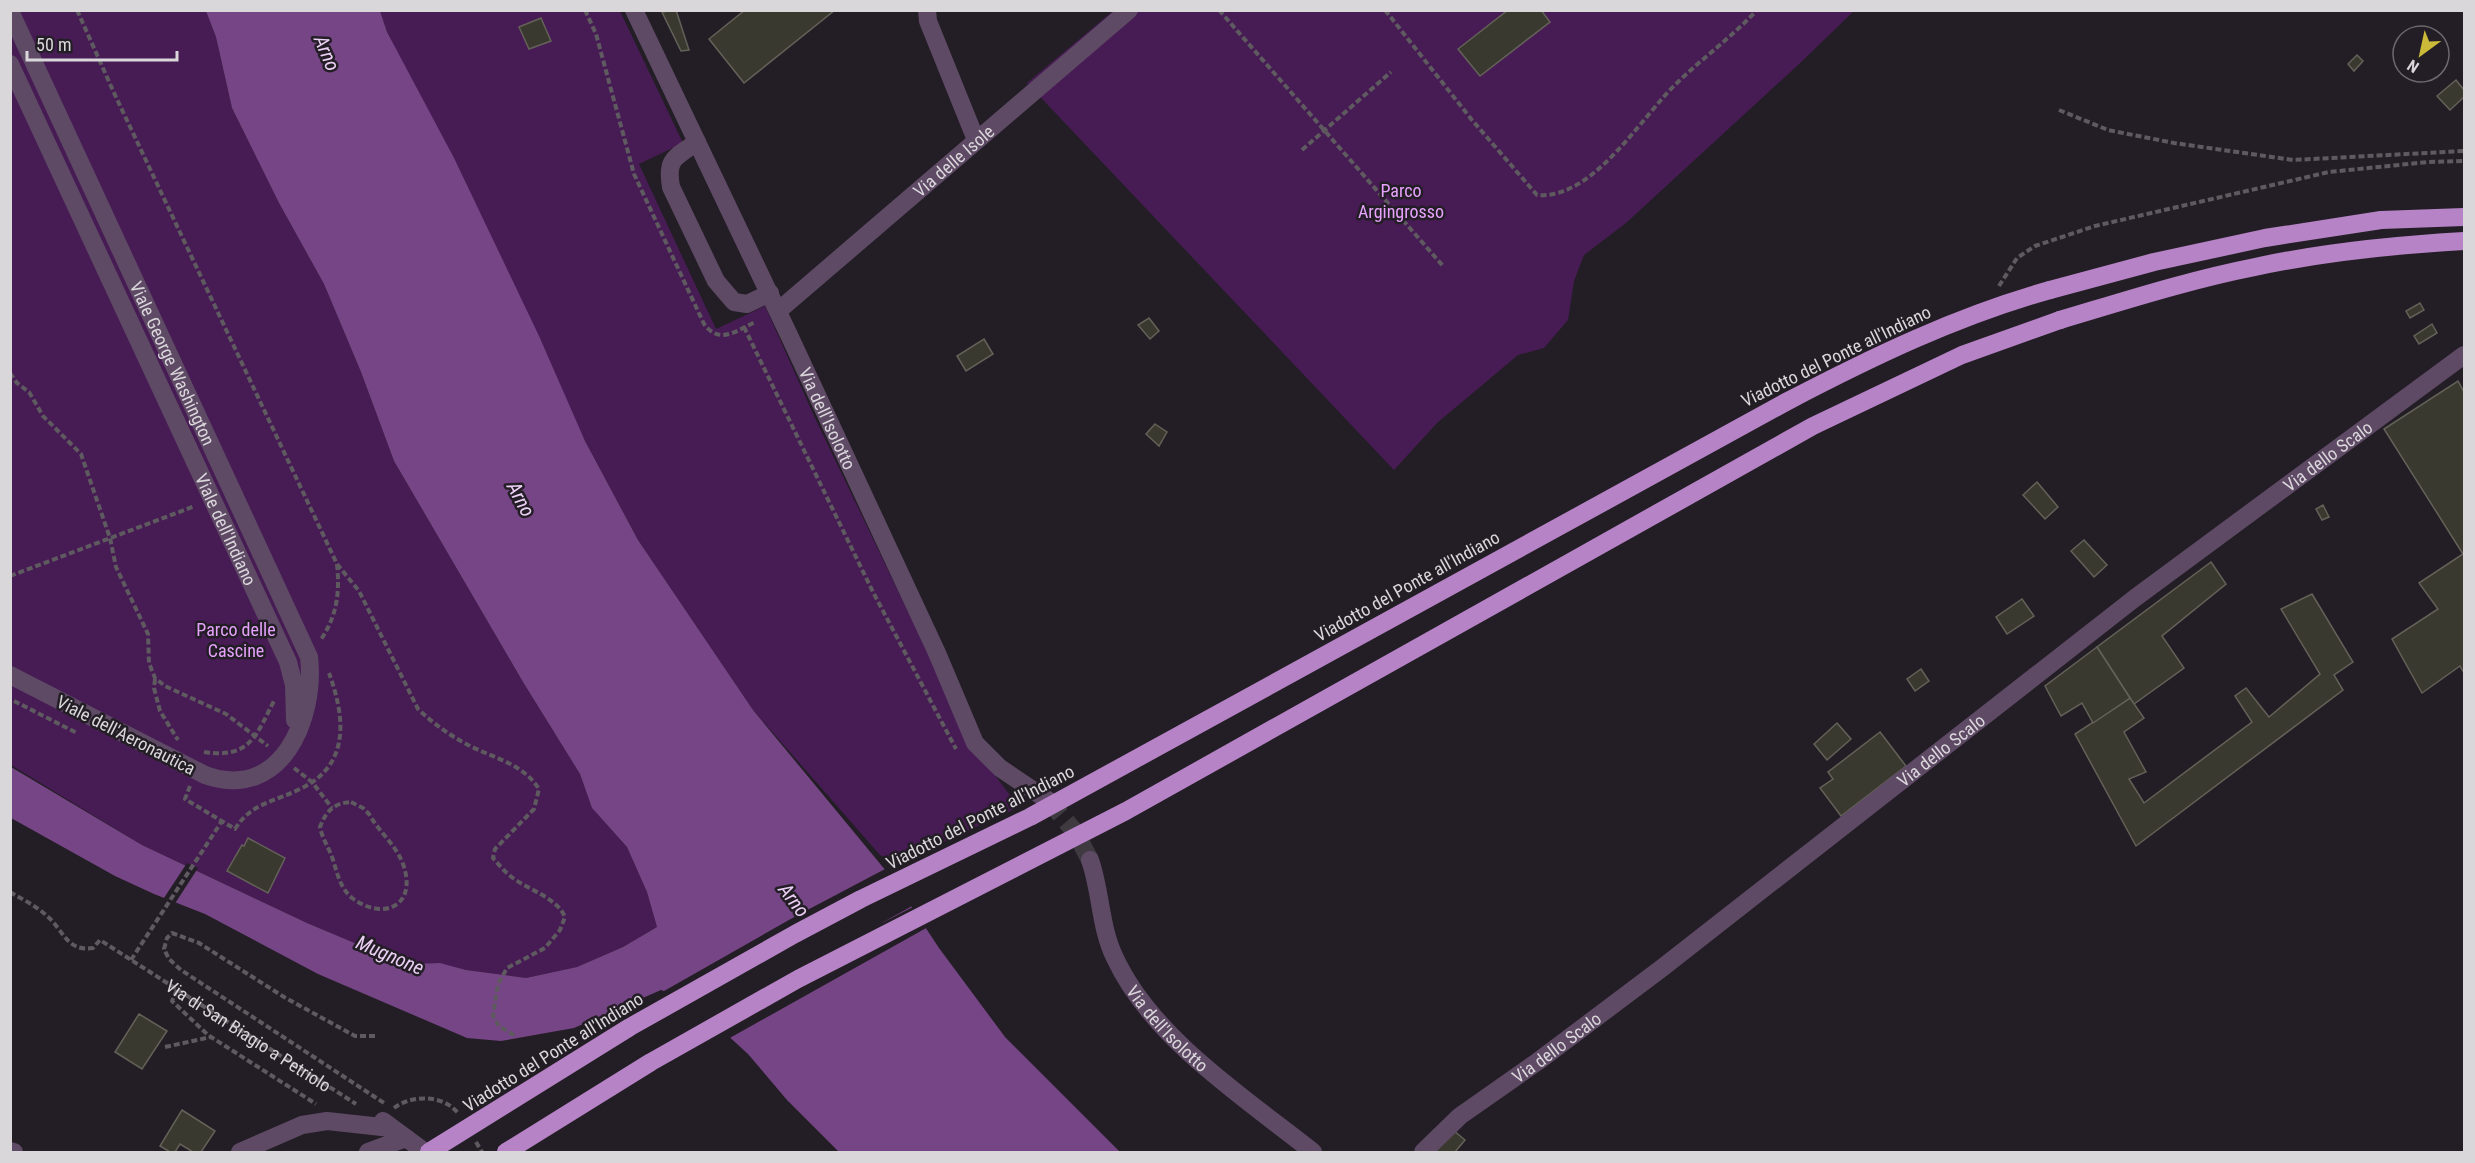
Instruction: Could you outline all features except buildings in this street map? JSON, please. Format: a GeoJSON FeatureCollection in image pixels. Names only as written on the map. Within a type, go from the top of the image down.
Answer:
{"type":"FeatureCollection","features":[{"type":"Feature","properties":{"kind":"highway","name":"Viadotto del Ponte all'Indiano"},"geometry":{"type":"LineString","coordinates":[[427,1152],[630,1028],[795,934],[861,899],[1040,812],[1795,397],[1887,350],[1950,323],[2050,290],[2154,262],[2265,238],[2380,220],[2464,217]]}},
{"type":"Feature","properties":{"kind":"highway"},"geometry":{"type":"LineString","coordinates":[[506,1152],[651,1062],[798,979],[1126,811],[1813,426],[1962,355],[2060,320],[2167,288],[2253,267],[2384,246],[2464,241]]}},
{"type":"Feature","properties":{"kind":"street","name":"Via dell'Isolotto"},"geometry":{"type":"LineString","coordinates":[[634,10],[770,293],[937,653],[975,743],[999,768],[1049,801]]}},
{"type":"Feature","properties":{"kind":"street"},"geometry":{"type":"LineString","coordinates":[[927,10],[928,21],[976,140]]}},
{"type":"Feature","properties":{"kind":"street","name":"Via delle Isole"},"geometry":{"type":"LineString","coordinates":[[778,311],[1129,10]]}},
{"type":"Feature","properties":{"kind":"street","name":"Viale George Washington"},"geometry":{"type":"LineString","coordinates":[[10,11],[15,34],[309,657],[310,679],[302,702]]}},
{"type":"Feature","properties":{"kind":"street","name":"Viale dell'Indiano"},"geometry":{"type":"LineString","coordinates":[[10,64],[213,500],[302,702]]}},
{"type":"Feature","properties":{"kind":"street"},"geometry":{"type":"LineString","coordinates":[[697,142],[672,160],[668,170],[671,187],[716,281],[734,302],[747,304],[770,293]]}},
{"type":"Feature","properties":{"kind":"street","name":"Via dello Scalo"},"geometry":{"type":"LineString","coordinates":[[1423,1152],[1460,1116],[1537,1062],[1662,968],[2134,598],[2464,355]]}},
{"type":"Feature","properties":{"kind":"street","name":"Viale dell'Aeronautica"},"geometry":{"type":"LineString","coordinates":[[10,675],[181,752],[205,775],[223,780],[255,778],[269,770],[282,757],[294,737],[302,702]]}},
{"type":"Feature","properties":{"kind":"street","name":"Via dell'Isolotto"},"geometry":{"type":"LineString","coordinates":[[1090,860],[1114,956],[1128,982],[1175,1042],[1313,1152]]}},
{"type":"Feature","properties":{"kind":"street"},"geometry":{"type":"LineString","coordinates":[[240,1152],[302,1125],[327,1120],[345,1123],[393,1124],[427,1152]]}},
{"type":"Feature","properties":{"kind":"street"},"geometry":{"type":"LineString","coordinates":[[368,1152],[393,1124]]}},
{"type":"Feature","properties":{"kind":"path"},"geometry":{"type":"LineString","coordinates":[[77,10],[337,564],[359,591],[418,709],[453,737],[522,769],[533,779],[539,789],[534,809],[495,849],[493,858],[515,879],[561,908],[565,917],[560,930],[545,948],[507,968],[498,984],[493,1016],[499,1026],[517,1037]]}},
{"type":"Feature","properties":{"kind":"path"},"geometry":{"type":"LineString","coordinates":[[1219,10],[1443,266]]}},
{"type":"Feature","properties":{"kind":"path"},"geometry":{"type":"LineString","coordinates":[[1385,10],[1472,120],[1537,195],[1547,196],[1570,189],[1597,170],[1677,82],[1757,10]]}},
{"type":"Feature","properties":{"kind":"path"},"geometry":{"type":"LineString","coordinates":[[1302,150],[1391,72]]}},
{"type":"Feature","properties":{"kind":"path"},"geometry":{"type":"LineString","coordinates":[[2059,110],[2108,130],[2174,143],[2189,143],[2293,160],[2464,151]]}},
{"type":"Feature","properties":{"kind":"path"},"geometry":{"type":"LineString","coordinates":[[1999,286],[2017,258],[2035,246],[2095,226],[2329,172],[2427,162],[2464,162]]}},
{"type":"Feature","properties":{"kind":"path"},"geometry":{"type":"LineString","coordinates":[[744,327],[873,592],[953,746],[960,754]]}},
{"type":"Feature","properties":{"kind":"path"},"geometry":{"type":"LineString","coordinates":[[10,373],[17,383],[29,392],[43,416],[81,454],[110,538],[121,579],[148,634],[149,663],[155,678],[154,688],[160,711],[177,735],[181,752]]}},
{"type":"Feature","properties":{"kind":"path"},"geometry":{"type":"LineString","coordinates":[[10,576],[213,500]]}},
{"type":"Feature","properties":{"kind":"path"},"geometry":{"type":"LineString","coordinates":[[318,644],[331,623],[337,604],[339,584],[337,564]]}},
{"type":"Feature","properties":{"kind":"path"},"geometry":{"type":"LineString","coordinates":[[195,750],[234,753],[242,750],[255,736],[277,694],[292,675]]}},
{"type":"Feature","properties":{"kind":"path"},"geometry":{"type":"LineString","coordinates":[[155,678],[165,686],[226,714],[255,736]]}},
{"type":"Feature","properties":{"kind":"path"},"geometry":{"type":"LineString","coordinates":[[168,736],[178,741],[181,752]]}},
{"type":"Feature","properties":{"kind":"path"},"geometry":{"type":"LineString","coordinates":[[312,782],[332,808]]}},
{"type":"Feature","properties":{"kind":"path"},"geometry":{"type":"LineString","coordinates":[[185,799],[235,829]]}},
{"type":"Feature","properties":{"kind":"path"},"geometry":{"type":"LineString","coordinates":[[351,802],[363,808],[390,842],[402,862],[406,878],[406,892],[401,902],[390,909],[376,909],[351,897],[336,874],[320,826],[332,808],[341,803],[351,802]]}},
{"type":"Feature","properties":{"kind":"path"},"geometry":{"type":"LineString","coordinates":[[132,958],[221,822]]}},
{"type":"Feature","properties":{"kind":"path","name":"Via di San Biagio a Petriolo"},"geometry":{"type":"LineString","coordinates":[[10,892],[45,914],[73,946],[82,950],[93,948],[100,940],[132,958],[177,990],[366,1111]]}},
{"type":"Feature","properties":{"kind":"path"},"geometry":{"type":"LineString","coordinates":[[375,1036],[355,1036],[284,997],[199,943],[172,933],[164,944],[169,959],[181,970],[393,1124],[409,1101],[428,1099],[448,1105],[464,1120]]}},
{"type":"Feature","properties":{"kind":"path"},"geometry":{"type":"LineString","coordinates":[[177,990],[171,1001],[212,1037],[345,1123]]}},
{"type":"Feature","properties":{"kind":"path"},"geometry":{"type":"LineString","coordinates":[[165,1047],[212,1037]]}},
{"type":"Feature","properties":{"kind":"path"},"geometry":{"type":"LineString","coordinates":[[473,1136],[482,1152]]}},
{"type":"Feature","properties":{"kind":"green space","name":"Parco delle Cascine"},"geometry":{"type":"Polygon","coordinates":[[[11,11],[206,11],[216,37],[232,108],[279,203],[324,284],[361,372],[394,461],[523,682],[580,774],[592,808],[627,847],[647,892],[657,927],[623,947],[577,967],[526,978],[466,970],[439,963],[410,964],[307,923],[142,845],[11,765],[11,11]]]}},
{"type":"Feature","properties":{"kind":"green space"},"geometry":{"type":"Polygon","coordinates":[[[380,11],[620,11],[683,143],[639,164],[716,329],[765,306],[815,418],[972,745],[1019,807],[896,864],[880,855],[753,710],[638,540],[585,441],[387,32],[380,11]]]}},
{"type":"Feature","properties":{"kind":"green space","name":"Parco Argingrosso"},"geometry":{"type":"Polygon","coordinates":[[[1113,11],[1854,11],[1626,223],[1584,255],[1574,281],[1568,320],[1544,348],[1518,355],[1437,423],[1394,470],[1027,83],[1113,11]]]}},
{"type":"Feature","properties":{"kind":"water","name":"Arno"},"geometry":{"type":"Polygon","coordinates":[[[206,11],[380,11],[387,32],[454,158],[539,336],[585,441],[638,540],[753,710],[896,883],[939,948],[1005,1037],[1120,1152],[839,1152],[787,1100],[748,1054],[689,1000],[661,990],[574,1028],[501,1041],[467,1038],[318,974],[205,914],[115,876],[11,818],[11,767],[142,845],[307,923],[410,964],[440,963],[466,970],[526,978],[577,967],[623,947],[657,927],[647,892],[627,847],[592,808],[580,774],[523,682],[394,461],[361,372],[324,284],[279,203],[232,108],[216,37],[206,11]]]}},
{"type":"Feature","properties":{"kind":"pier"},"geometry":{"type":"Polygon","coordinates":[[[187,863],[198,868],[174,905],[162,901],[187,863]]]}},
{"type":"Feature","properties":{"kind":"pier"},"geometry":{"type":"Polygon","coordinates":[[[887,868],[914,905],[878,925],[915,906],[928,927],[728,1039],[687,1003],[661,993],[657,995],[796,916],[887,868]]]}},
{"type":"Feature","properties":{"kind":"tunnel"},"geometry":{"type":"LineString","coordinates":[[1049,801],[1076,833],[1090,860]]}},
{"type":"Feature","properties":{"kind":"water label","name":"Mugnone"},"geometry":{"type":"Point","coordinates":[390,955]}}]}
